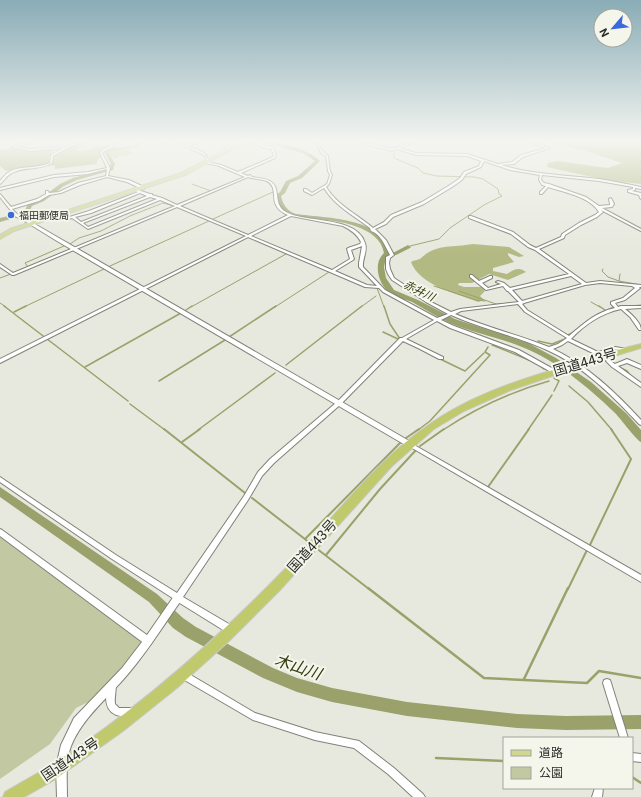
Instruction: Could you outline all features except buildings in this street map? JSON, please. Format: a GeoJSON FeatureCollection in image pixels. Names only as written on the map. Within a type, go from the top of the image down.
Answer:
{"type":"FeatureCollection","features":[{"type":"Feature","properties":{"kind":"highway","name":"国道443号"},"geometry":{"type":"LineString","coordinates":[[10,797],[61,767],[142,708],[186,672],[277,585],[372,480],[409,444],[432,427],[467,405],[497,391],[576,365],[641,346]]}},
{"type":"Feature","properties":{"kind":"main road"},"geometry":{"type":"LineString","coordinates":[[2,235],[135,190],[142,190],[172,178]]}},
{"type":"Feature","properties":{"kind":"street"},"geometry":{"type":"LineString","coordinates":[[0,189],[44,178]]}},
{"type":"Feature","properties":{"kind":"street"},"geometry":{"type":"LineString","coordinates":[[10,208],[38,200],[49,193],[93,182],[102,178]]}},
{"type":"Feature","properties":{"kind":"street"},"geometry":{"type":"LineString","coordinates":[[116,178],[128,181],[151,196],[248,235],[366,286],[380,287]]}},
{"type":"Feature","properties":{"kind":"street"},"geometry":{"type":"LineString","coordinates":[[0,265],[14,274],[244,178]]}},
{"type":"Feature","properties":{"kind":"street"},"geometry":{"type":"LineString","coordinates":[[257,178],[272,184],[275,192],[276,205],[282,211],[290,215],[344,226],[358,234],[365,249],[360,264],[361,267],[384,291],[464,332],[517,350],[555,372]]}},
{"type":"Feature","properties":{"kind":"street"},"geometry":{"type":"LineString","coordinates":[[305,190],[312,194],[328,184],[330,178]]}},
{"type":"Feature","properties":{"kind":"street"},"geometry":{"type":"LineString","coordinates":[[372,230],[385,223],[392,216],[430,200],[460,178]]}},
{"type":"Feature","properties":{"kind":"street"},"geometry":{"type":"LineString","coordinates":[[541,178],[541,182],[548,186],[585,198],[598,208],[641,230]]}},
{"type":"Feature","properties":{"kind":"street"},"geometry":{"type":"LineString","coordinates":[[581,178],[641,188]]}},
{"type":"Feature","properties":{"kind":"street"},"geometry":{"type":"LineString","coordinates":[[326,185],[325,187],[329,196],[385,241],[392,255],[388,257],[387,264],[393,279],[450,314],[499,330],[549,349],[576,365],[608,389],[641,423]]}},
{"type":"Feature","properties":{"kind":"street"},"geometry":{"type":"LineString","coordinates":[[541,193],[548,186]]}},
{"type":"Feature","properties":{"kind":"street"},"geometry":{"type":"LineString","coordinates":[[634,187],[634,189],[629,191],[640,194],[641,198]]}},
{"type":"Feature","properties":{"kind":"street"},"geometry":{"type":"LineString","coordinates":[[59,215],[66,220],[142,190]]}},
{"type":"Feature","properties":{"kind":"street"},"geometry":{"type":"LineString","coordinates":[[0,195],[17,216],[641,579]]}},
{"type":"Feature","properties":{"kind":"street"},"geometry":{"type":"LineString","coordinates":[[80,223],[151,196]]}},
{"type":"Feature","properties":{"kind":"street"},"geometry":{"type":"LineString","coordinates":[[598,208],[611,206],[612,204],[610,198]]}},
{"type":"Feature","properties":{"kind":"street"},"geometry":{"type":"LineString","coordinates":[[72,218],[88,228],[161,199]]}},
{"type":"Feature","properties":{"kind":"street"},"geometry":{"type":"LineString","coordinates":[[109,204],[126,213]]}},
{"type":"Feature","properties":{"kind":"street"},"geometry":{"type":"LineString","coordinates":[[536,249],[563,237],[563,235],[580,224],[596,216],[601,212],[598,208]]}},
{"type":"Feature","properties":{"kind":"street"},"geometry":{"type":"LineString","coordinates":[[0,361],[290,215]]}},
{"type":"Feature","properties":{"kind":"street"},"geometry":{"type":"LineString","coordinates":[[470,217],[512,233],[585,284]]}},
{"type":"Feature","properties":{"kind":"street"},"geometry":{"type":"LineString","coordinates":[[333,272],[352,259],[350,249],[362,245],[363,242]]}},
{"type":"Feature","properties":{"kind":"street"},"geometry":{"type":"LineString","coordinates":[[508,290],[571,275]]}},
{"type":"Feature","properties":{"kind":"street"},"geometry":{"type":"LineString","coordinates":[[471,276],[487,289],[503,285]]}},
{"type":"Feature","properties":{"kind":"street"},"geometry":{"type":"LineString","coordinates":[[480,282],[491,276]]}},
{"type":"Feature","properties":{"kind":"street"},"geometry":{"type":"LineString","coordinates":[[498,282],[521,303],[526,311],[569,339],[599,354],[615,348],[625,350]]}},
{"type":"Feature","properties":{"kind":"street"},"geometry":{"type":"LineString","coordinates":[[62,797],[61,767],[66,745],[78,722],[113,686],[150,639],[246,498],[260,474],[272,461],[339,402],[402,340],[437,319],[466,308],[521,303],[585,284],[600,282],[633,285],[640,288]]}},
{"type":"Feature","properties":{"kind":"street"},"geometry":{"type":"LineString","coordinates":[[640,288],[624,299],[612,303],[631,316],[641,329]]}},
{"type":"Feature","properties":{"kind":"street"},"geometry":{"type":"LineString","coordinates":[[549,349],[569,339],[599,315],[619,307],[640,308]]}},
{"type":"Feature","properties":{"kind":"street"},"geometry":{"type":"LineString","coordinates":[[499,330],[503,326]]}},
{"type":"Feature","properties":{"kind":"street"},"geometry":{"type":"LineString","coordinates":[[402,340],[441,358]]}},
{"type":"Feature","properties":{"kind":"street"},"geometry":{"type":"LineString","coordinates":[[608,361],[625,372],[632,380],[641,385]]}},
{"type":"Feature","properties":{"kind":"street"},"geometry":{"type":"LineString","coordinates":[[614,366],[627,361],[641,367]]}},
{"type":"Feature","properties":{"kind":"street"},"geometry":{"type":"LineString","coordinates":[[0,479],[177,599],[231,630]]}},
{"type":"Feature","properties":{"kind":"street"},"geometry":{"type":"LineString","coordinates":[[0,532],[150,639]]}},
{"type":"Feature","properties":{"kind":"street"},"geometry":{"type":"LineString","coordinates":[[186,672],[254,716],[315,736],[356,744],[391,771],[420,797]]}},
{"type":"Feature","properties":{"kind":"street"},"geometry":{"type":"LineString","coordinates":[[113,686],[110,695],[114,710],[120,713],[130,712],[142,708]]}},
{"type":"Feature","properties":{"kind":"street"},"geometry":{"type":"LineString","coordinates":[[608,686],[624,737]]}},
{"type":"Feature","properties":{"kind":"green space"},"geometry":{"type":"Polygon","coordinates":[[[598,178],[641,178],[641,184],[598,178]]]}},
{"type":"Feature","properties":{"kind":"green space"},"geometry":{"type":"Polygon","coordinates":[[[473,244],[509,247],[524,256],[519,257],[508,253],[514,262],[493,268],[493,271],[507,274],[514,270],[521,269],[526,272],[508,280],[489,274],[472,283],[459,283],[458,285],[464,287],[482,287],[485,291],[480,296],[484,300],[478,302],[430,283],[422,277],[411,262],[420,259],[432,250],[438,248],[473,244]]]}},
{"type":"Feature","properties":{"kind":"green space"},"geometry":{"type":"Polygon","coordinates":[[[0,537],[143,642],[130,659],[88,702],[76,708],[50,744],[0,779],[0,537]]]}},
{"type":"Feature","properties":{"kind":"waterway"},"geometry":{"type":"LineString","coordinates":[[0,220],[26,213],[30,205],[42,200],[62,185],[78,178]]}},
{"type":"Feature","properties":{"kind":"waterway","name":"赤井川"},"geometry":{"type":"LineString","coordinates":[[297,178],[288,182],[282,193],[278,196],[284,210],[295,215],[348,222],[371,231],[381,240],[386,249],[387,254],[383,257],[380,267],[383,278],[392,291],[416,301],[452,321],[525,345],[553,359],[615,407],[641,438]]}},
{"type":"Feature","properties":{"kind":"waterway"},"geometry":{"type":"LineString","coordinates":[[410,246],[439,239],[450,228],[484,205],[502,196],[499,194],[498,189],[479,178]]}},
{"type":"Feature","properties":{"kind":"waterway"},"geometry":{"type":"LineString","coordinates":[[178,204],[211,191],[192,184]]}},
{"type":"Feature","properties":{"kind":"waterway"},"geometry":{"type":"LineString","coordinates":[[213,219],[273,192]]}},
{"type":"Feature","properties":{"kind":"waterway"},"geometry":{"type":"LineString","coordinates":[[70,244],[79,238],[101,231],[130,216],[163,203],[174,206]]}},
{"type":"Feature","properties":{"kind":"waterway"},"geometry":{"type":"LineString","coordinates":[[110,266],[209,221]]}},
{"type":"Feature","properties":{"kind":"waterway"},"geometry":{"type":"LineString","coordinates":[[16,272],[28,267],[25,263],[64,246]]}},
{"type":"Feature","properties":{"kind":"waterway"},"geometry":{"type":"LineString","coordinates":[[394,254],[408,247]]}},
{"type":"Feature","properties":{"kind":"waterway"},"geometry":{"type":"LineString","coordinates":[[191,307],[286,254]]}},
{"type":"Feature","properties":{"kind":"waterway"},"geometry":{"type":"LineString","coordinates":[[24,307],[104,269]]}},
{"type":"Feature","properties":{"kind":"waterway"},"geometry":{"type":"LineString","coordinates":[[603,269],[602,271],[608,277],[619,281]]}},
{"type":"Feature","properties":{"kind":"waterway"},"geometry":{"type":"LineString","coordinates":[[275,307],[329,272]]}},
{"type":"Feature","properties":{"kind":"waterway"},"geometry":{"type":"LineString","coordinates":[[0,278],[11,274]]}},
{"type":"Feature","properties":{"kind":"waterway"},"geometry":{"type":"LineString","coordinates":[[619,281],[620,274]]}},
{"type":"Feature","properties":{"kind":"waterway"},"geometry":{"type":"LineString","coordinates":[[619,281],[641,285]]}},
{"type":"Feature","properties":{"kind":"waterway"},"geometry":{"type":"LineString","coordinates":[[434,286],[476,300],[485,301]]}},
{"type":"Feature","properties":{"kind":"waterway"},"geometry":{"type":"LineString","coordinates":[[377,288],[384,307]]}},
{"type":"Feature","properties":{"kind":"waterway"},"geometry":{"type":"LineString","coordinates":[[459,291],[496,304],[513,303]]}},
{"type":"Feature","properties":{"kind":"waterway"},"geometry":{"type":"LineString","coordinates":[[361,307],[376,296]]}},
{"type":"Feature","properties":{"kind":"waterway"},"geometry":{"type":"LineString","coordinates":[[591,302],[600,307]]}},
{"type":"Feature","properties":{"kind":"waterway"},"geometry":{"type":"LineString","coordinates":[[0,303],[6,307]]}},
{"type":"Feature","properties":{"kind":"waterway"},"geometry":{"type":"LineString","coordinates":[[624,306],[617,307],[641,305]]}},
{"type":"Feature","properties":{"kind":"waterway"},"geometry":{"type":"LineString","coordinates":[[4,306],[128,401]]}},
{"type":"Feature","properties":{"kind":"waterway"},"geometry":{"type":"LineString","coordinates":[[186,310],[192,306]]}},
{"type":"Feature","properties":{"kind":"waterway"},"geometry":{"type":"LineString","coordinates":[[229,337],[276,306]]}},
{"type":"Feature","properties":{"kind":"waterway"},"geometry":{"type":"LineString","coordinates":[[286,365],[362,306]]}},
{"type":"Feature","properties":{"kind":"waterway"},"geometry":{"type":"LineString","coordinates":[[384,306],[390,324],[400,339]]}},
{"type":"Feature","properties":{"kind":"waterway"},"geometry":{"type":"LineString","coordinates":[[599,306],[605,310]]}},
{"type":"Feature","properties":{"kind":"waterway"},"geometry":{"type":"LineString","coordinates":[[14,312],[24,307]]}},
{"type":"Feature","properties":{"kind":"waterway"},"geometry":{"type":"LineString","coordinates":[[597,315],[614,307]]}},
{"type":"Feature","properties":{"kind":"waterway"},"geometry":{"type":"LineString","coordinates":[[627,310],[633,316]]}},
{"type":"Feature","properties":{"kind":"waterway"},"geometry":{"type":"LineString","coordinates":[[85,367],[181,313]]}},
{"type":"Feature","properties":{"kind":"waterway"},"geometry":{"type":"LineString","coordinates":[[573,332],[580,327]]}},
{"type":"Feature","properties":{"kind":"waterway"},"geometry":{"type":"LineString","coordinates":[[383,332],[398,339]]}},
{"type":"Feature","properties":{"kind":"waterway"},"geometry":{"type":"LineString","coordinates":[[568,335],[572,333]]}},
{"type":"Feature","properties":{"kind":"waterway"},"geometry":{"type":"LineString","coordinates":[[538,341],[552,344],[565,339]]}},
{"type":"Feature","properties":{"kind":"waterway"},"geometry":{"type":"LineString","coordinates":[[159,381],[225,340]]}},
{"type":"Feature","properties":{"kind":"waterway"},"geometry":{"type":"LineString","coordinates":[[492,345],[529,360]]}},
{"type":"Feature","properties":{"kind":"waterway"},"geometry":{"type":"LineString","coordinates":[[418,430],[430,421],[490,355],[485,352],[488,347]]}},
{"type":"Feature","properties":{"kind":"waterway"},"geometry":{"type":"LineString","coordinates":[[438,358],[465,371],[484,353]]}},
{"type":"Feature","properties":{"kind":"waterway"},"geometry":{"type":"LineString","coordinates":[[538,364],[544,369]]}},
{"type":"Feature","properties":{"kind":"waterway"},"geometry":{"type":"LineString","coordinates":[[619,367],[627,371],[630,375]]}},
{"type":"Feature","properties":{"kind":"waterway"},"geometry":{"type":"LineString","coordinates":[[198,430],[275,373]]}},
{"type":"Feature","properties":{"kind":"waterway"},"geometry":{"type":"LineString","coordinates":[[554,378],[559,381],[554,391]]}},
{"type":"Feature","properties":{"kind":"waterway"},"geometry":{"type":"LineString","coordinates":[[443,430],[494,401],[549,381]]}},
{"type":"Feature","properties":{"kind":"waterway"},"geometry":{"type":"LineString","coordinates":[[569,386],[588,402],[612,430]]}},
{"type":"Feature","properties":{"kind":"waterway"},"geometry":{"type":"LineString","coordinates":[[528,430],[552,395]]}},
{"type":"Feature","properties":{"kind":"waterway"},"geometry":{"type":"LineString","coordinates":[[130,404],[165,430]]}},
{"type":"Feature","properties":{"kind":"waterway"},"geometry":{"type":"LineString","coordinates":[[164,429],[245,493]]}},
{"type":"Feature","properties":{"kind":"waterway"},"geometry":{"type":"LineString","coordinates":[[182,442],[200,429]]}},
{"type":"Feature","properties":{"kind":"waterway"},"geometry":{"type":"LineString","coordinates":[[406,438],[419,429]]}},
{"type":"Feature","properties":{"kind":"waterway"},"geometry":{"type":"LineString","coordinates":[[420,446],[444,429]]}},
{"type":"Feature","properties":{"kind":"waterway"},"geometry":{"type":"LineString","coordinates":[[488,487],[529,429]]}},
{"type":"Feature","properties":{"kind":"waterway"},"geometry":{"type":"LineString","coordinates":[[589,547],[631,459],[611,429]]}},
{"type":"Feature","properties":{"kind":"waterway"},"geometry":{"type":"LineString","coordinates":[[305,539],[400,443]]}},
{"type":"Feature","properties":{"kind":"waterway"},"geometry":{"type":"LineString","coordinates":[[326,555],[380,489],[416,450]]}},
{"type":"Feature","properties":{"kind":"waterway","name":"木山川"},"geometry":{"type":"LineString","coordinates":[[0,491],[153,598],[178,623],[191,632],[268,673],[297,685],[332,695],[407,709],[517,721],[566,723],[641,722]]}},
{"type":"Feature","properties":{"kind":"waterway"},"geometry":{"type":"LineString","coordinates":[[252,498],[310,543]]}},
{"type":"Feature","properties":{"kind":"waterway"},"geometry":{"type":"LineString","coordinates":[[316,548],[369,589]]}},
{"type":"Feature","properties":{"kind":"waterway"},"geometry":{"type":"LineString","coordinates":[[568,589],[587,550]]}},
{"type":"Feature","properties":{"kind":"waterway"},"geometry":{"type":"LineString","coordinates":[[368,588],[484,678],[587,683],[599,671],[641,678]]}},
{"type":"Feature","properties":{"kind":"waterway"},"geometry":{"type":"LineString","coordinates":[[524,679],[568,588]]}},
{"type":"Feature","properties":{"kind":"waterway"},"geometry":{"type":"LineString","coordinates":[[436,758],[503,761]]}},
{"type":"Feature","properties":{"kind":"waterway"},"geometry":{"type":"LineString","coordinates":[[633,778],[641,783]]}},
{"type":"Feature","properties":{"kind":"place","name":"福田郵便局"},"geometry":{"type":"Point","coordinates":[11,215]}}]}
